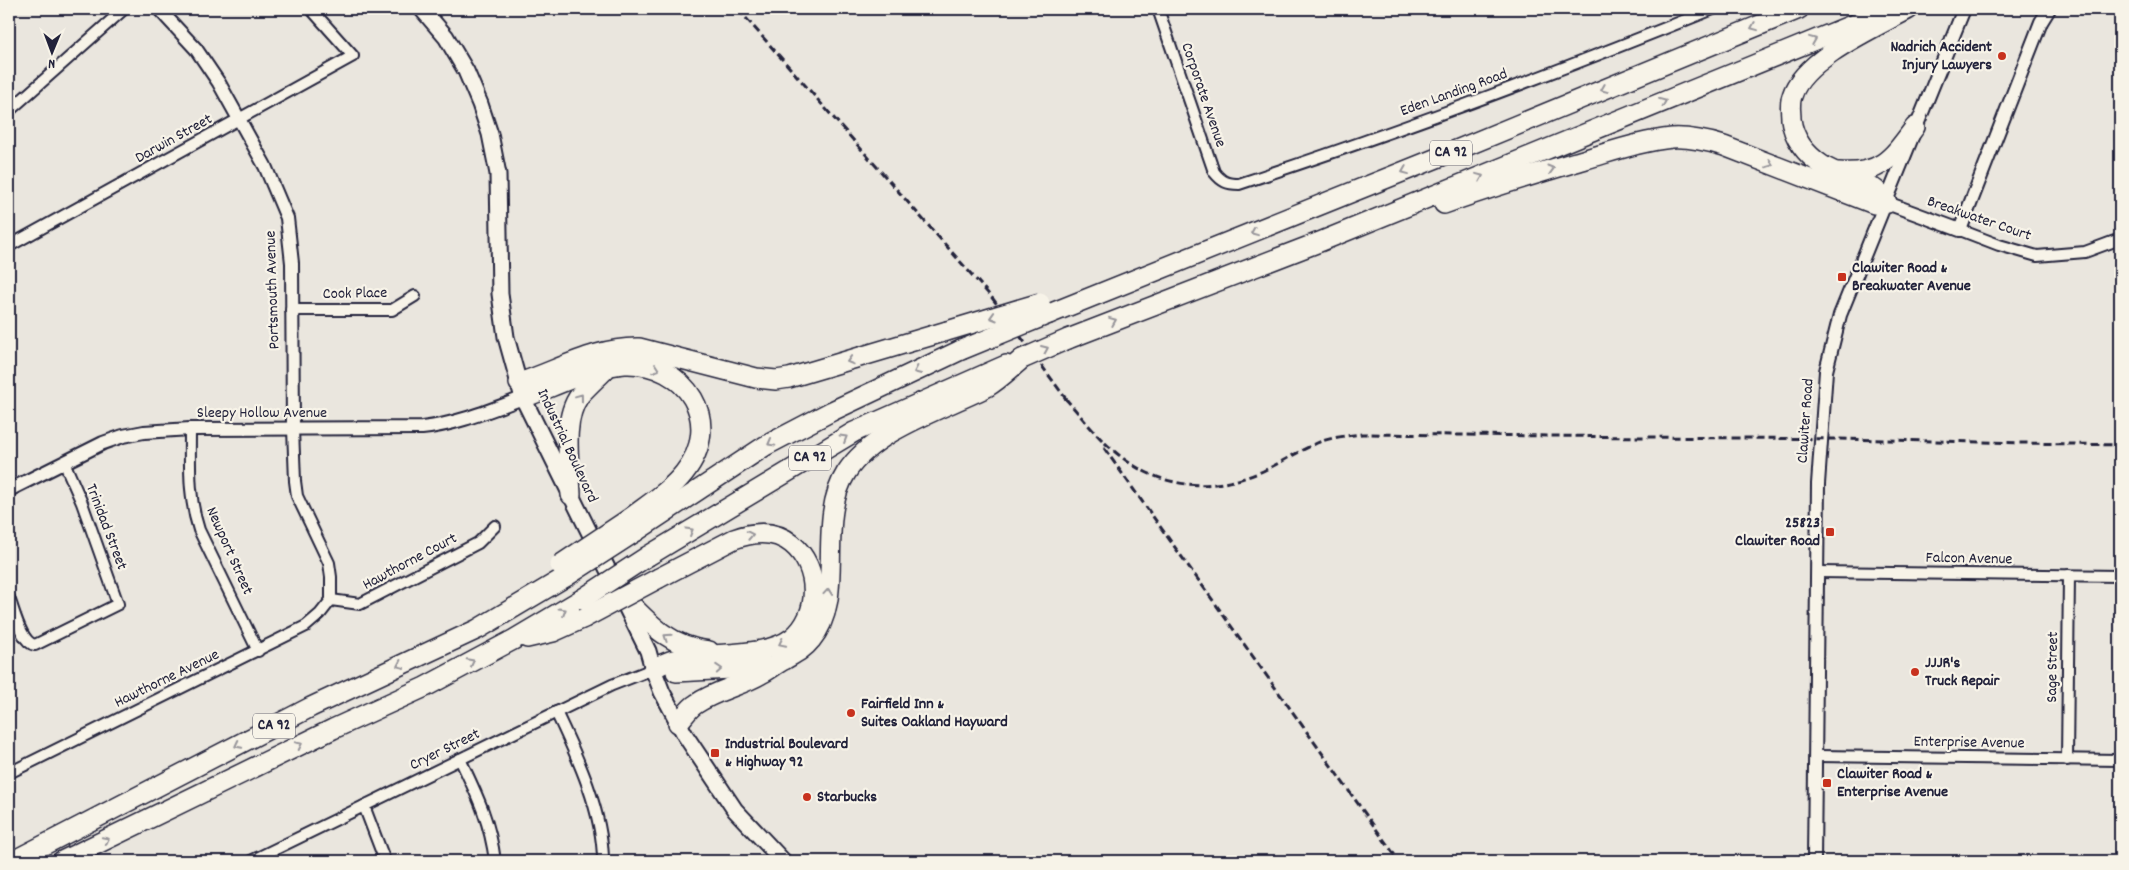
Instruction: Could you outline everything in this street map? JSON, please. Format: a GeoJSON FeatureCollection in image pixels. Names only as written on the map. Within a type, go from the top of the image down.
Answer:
{"type":"FeatureCollection","features":[{"type":"Feature","properties":{"kind":"highway","name":"CA 92"},"geometry":{"type":"LineString","coordinates":[[13,861],[311,707],[478,629],[632,526],[766,446],[832,411],[961,350],[1044,308],[1102,293],[1799,9]]}},
{"type":"Feature","properties":{"kind":"highway","name":"CA 92"},"geometry":{"type":"LineString","coordinates":[[62,861],[333,729],[425,687],[513,640],[553,632],[648,556],[854,432],[984,380],[1022,358],[1068,339],[1322,241],[1891,9]]}},
{"type":"Feature","properties":{"kind":"highway"},"geometry":{"type":"LineString","coordinates":[[1886,203],[1876,190],[1833,171],[1813,158],[1798,142],[1792,127],[1790,105],[1792,95],[1801,78],[1813,65],[1909,9]]}},
{"type":"Feature","properties":{"kind":"highway"},"geometry":{"type":"LineString","coordinates":[[1833,171],[1861,171],[1882,165],[1893,156],[1915,128]]}},
{"type":"Feature","properties":{"kind":"highway"},"geometry":{"type":"LineString","coordinates":[[1322,241],[1355,235],[1537,173],[1651,141],[1674,138],[1701,140],[1724,146],[1874,204],[1886,203]]}},
{"type":"Feature","properties":{"kind":"highway"},"geometry":{"type":"LineString","coordinates":[[521,390],[595,354],[620,348],[639,348],[756,378],[789,378],[946,331],[1044,308]]}},
{"type":"Feature","properties":{"kind":"highway"},"geometry":{"type":"LineString","coordinates":[[521,390],[624,364],[643,366],[664,372],[674,378],[690,394],[699,412],[702,430],[698,449],[684,473],[632,526]]}},
{"type":"Feature","properties":{"kind":"highway"},"geometry":{"type":"LineString","coordinates":[[571,495],[568,423],[580,396],[608,368]]}},
{"type":"Feature","properties":{"kind":"highway"},"geometry":{"type":"LineString","coordinates":[[678,723],[695,704],[761,674],[806,645],[819,629],[824,618],[828,591],[832,506],[840,483],[850,467],[860,454],[870,446],[984,380]]}},
{"type":"Feature","properties":{"kind":"highway"},"geometry":{"type":"LineString","coordinates":[[583,608],[659,578],[746,535],[763,533],[779,537],[792,544],[802,556],[811,574],[813,599],[811,611],[806,621],[791,638],[779,645],[671,661],[653,669]]}},
{"type":"Feature","properties":{"kind":"highway"},"geometry":{"type":"LineString","coordinates":[[616,589],[646,620],[676,643],[692,649],[730,653]]}},
{"type":"Feature","properties":{"kind":"highway"},"geometry":{"type":"LineString","coordinates":[[653,669],[674,672],[771,667]]}},
{"type":"Feature","properties":{"kind":"highway"},"geometry":{"type":"LineString","coordinates":[[9,855],[106,813]]}},
{"type":"Feature","properties":{"kind":"main road","name":"Industrial Boulevard"},"geometry":{"type":"LineString","coordinates":[[422,9],[446,37],[466,71],[490,134],[498,174],[500,294],[506,336],[521,390],[616,589],[648,651],[653,669],[678,723],[731,805],[783,861]]}},
{"type":"Feature","properties":{"kind":"street"},"geometry":{"type":"LineString","coordinates":[[9,110],[124,9]]}},
{"type":"Feature","properties":{"kind":"street","name":"Portsmouth Avenue"},"geometry":{"type":"LineString","coordinates":[[160,9],[196,49],[219,84],[265,166],[287,218],[291,246],[293,429],[297,496],[329,563],[331,600]]}},
{"type":"Feature","properties":{"kind":"street","name":"Darwin Street"},"geometry":{"type":"LineString","coordinates":[[9,246],[352,56],[311,9]]}},
{"type":"Feature","properties":{"kind":"street","name":"Corporate Avenue"},"geometry":{"type":"LineString","coordinates":[[1158,9],[1211,163]]}},
{"type":"Feature","properties":{"kind":"street","name":"Eden Landing Road"},"geometry":{"type":"LineString","coordinates":[[1211,163],[1214,172],[1223,182],[1239,184],[1534,81],[1713,9]]}},
{"type":"Feature","properties":{"kind":"street","name":"Clawiter Road"},"geometry":{"type":"LineString","coordinates":[[1814,861],[1818,484],[1826,371],[1840,315],[1964,9]]}},
{"type":"Feature","properties":{"kind":"street"},"geometry":{"type":"LineString","coordinates":[[1960,230],[2040,22],[2049,9]]}},
{"type":"Feature","properties":{"kind":"street","name":"Breakwater Court"},"geometry":{"type":"LineString","coordinates":[[1886,203],[1999,245],[2038,256],[2085,252],[2120,239]]}},
{"type":"Feature","properties":{"kind":"street","name":"Cook Place"},"geometry":{"type":"LineString","coordinates":[[291,310],[392,310],[415,296]]}},
{"type":"Feature","properties":{"kind":"street","name":"Sleepy Hollow Avenue"},"geometry":{"type":"LineString","coordinates":[[9,490],[103,443],[123,436],[144,432],[190,429],[422,428],[442,426],[476,416],[521,390]]}},
{"type":"Feature","properties":{"kind":"street","name":"Newport Street"},"geometry":{"type":"LineString","coordinates":[[190,429],[193,513],[199,530],[258,651]]}},
{"type":"Feature","properties":{"kind":"street","name":"Trinidad Street"},"geometry":{"type":"LineString","coordinates":[[9,598],[24,638],[30,644],[35,645],[118,604],[82,503],[64,462]]}},
{"type":"Feature","properties":{"kind":"street","name":"Hawthorne Court"},"geometry":{"type":"LineString","coordinates":[[331,600],[360,604],[478,543],[495,526]]}},
{"type":"Feature","properties":{"kind":"street","name":"Falcon Avenue"},"geometry":{"type":"LineString","coordinates":[[1818,572],[2120,576]]}},
{"type":"Feature","properties":{"kind":"street","name":"Sage Street"},"geometry":{"type":"LineString","coordinates":[[2067,760],[2070,575]]}},
{"type":"Feature","properties":{"kind":"street","name":"Hawthorne Avenue"},"geometry":{"type":"LineString","coordinates":[[9,773],[306,626],[320,614],[331,600]]}},
{"type":"Feature","properties":{"kind":"street","name":"Cryer Street"},"geometry":{"type":"LineString","coordinates":[[251,861],[618,682],[653,669]]}},
{"type":"Feature","properties":{"kind":"street"},"geometry":{"type":"LineString","coordinates":[[556,712],[585,777],[596,819],[603,861]]}},
{"type":"Feature","properties":{"kind":"street","name":"Enterprise Avenue"},"geometry":{"type":"LineString","coordinates":[[1816,756],[2120,760]]}},
{"type":"Feature","properties":{"kind":"street"},"geometry":{"type":"LineString","coordinates":[[460,759],[483,808],[491,834],[495,861]]}},
{"type":"Feature","properties":{"kind":"street"},"geometry":{"type":"LineString","coordinates":[[364,806],[385,861]]}},
{"type":"Feature","properties":{"kind":"railway"},"geometry":{"type":"LineString","coordinates":[[738,9],[993,299],[1069,403]]}},
{"type":"Feature","properties":{"kind":"railway"},"geometry":{"type":"LineString","coordinates":[[1065,398],[1101,439],[1131,464],[1167,480],[1185,484],[1205,485],[1224,483],[1263,471],[1322,441],[1362,434],[1836,439],[2120,445]]}},
{"type":"Feature","properties":{"kind":"railway"},"geometry":{"type":"LineString","coordinates":[[1104,448],[1399,861]]}},
{"type":"Feature","properties":{"kind":"place","name":"Nadrich Accident Injury Lawyers"},"geometry":{"type":"Point","coordinates":[2002,56]}},
{"type":"Feature","properties":{"kind":"place","name":"Clawiter Road & Breakwater Avenue"},"geometry":{"type":"Point","coordinates":[1842,277]}},
{"type":"Feature","properties":{"kind":"place","name":"25823 Clawiter Road"},"geometry":{"type":"Point","coordinates":[1830,532]}},
{"type":"Feature","properties":{"kind":"place","name":"JJJR's Truck Repair"},"geometry":{"type":"Point","coordinates":[1915,672]}},
{"type":"Feature","properties":{"kind":"place","name":"Fairfield Inn & Suites Oakland Hayward"},"geometry":{"type":"Point","coordinates":[851,713]}},
{"type":"Feature","properties":{"kind":"place","name":"Industrial Boulevard & Highway 92"},"geometry":{"type":"Point","coordinates":[715,753]}},
{"type":"Feature","properties":{"kind":"place","name":"Clawiter Road & Enterprise Avenue"},"geometry":{"type":"Point","coordinates":[1827,783]}},
{"type":"Feature","properties":{"kind":"place","name":"Starbucks"},"geometry":{"type":"Point","coordinates":[807,797]}}]}
